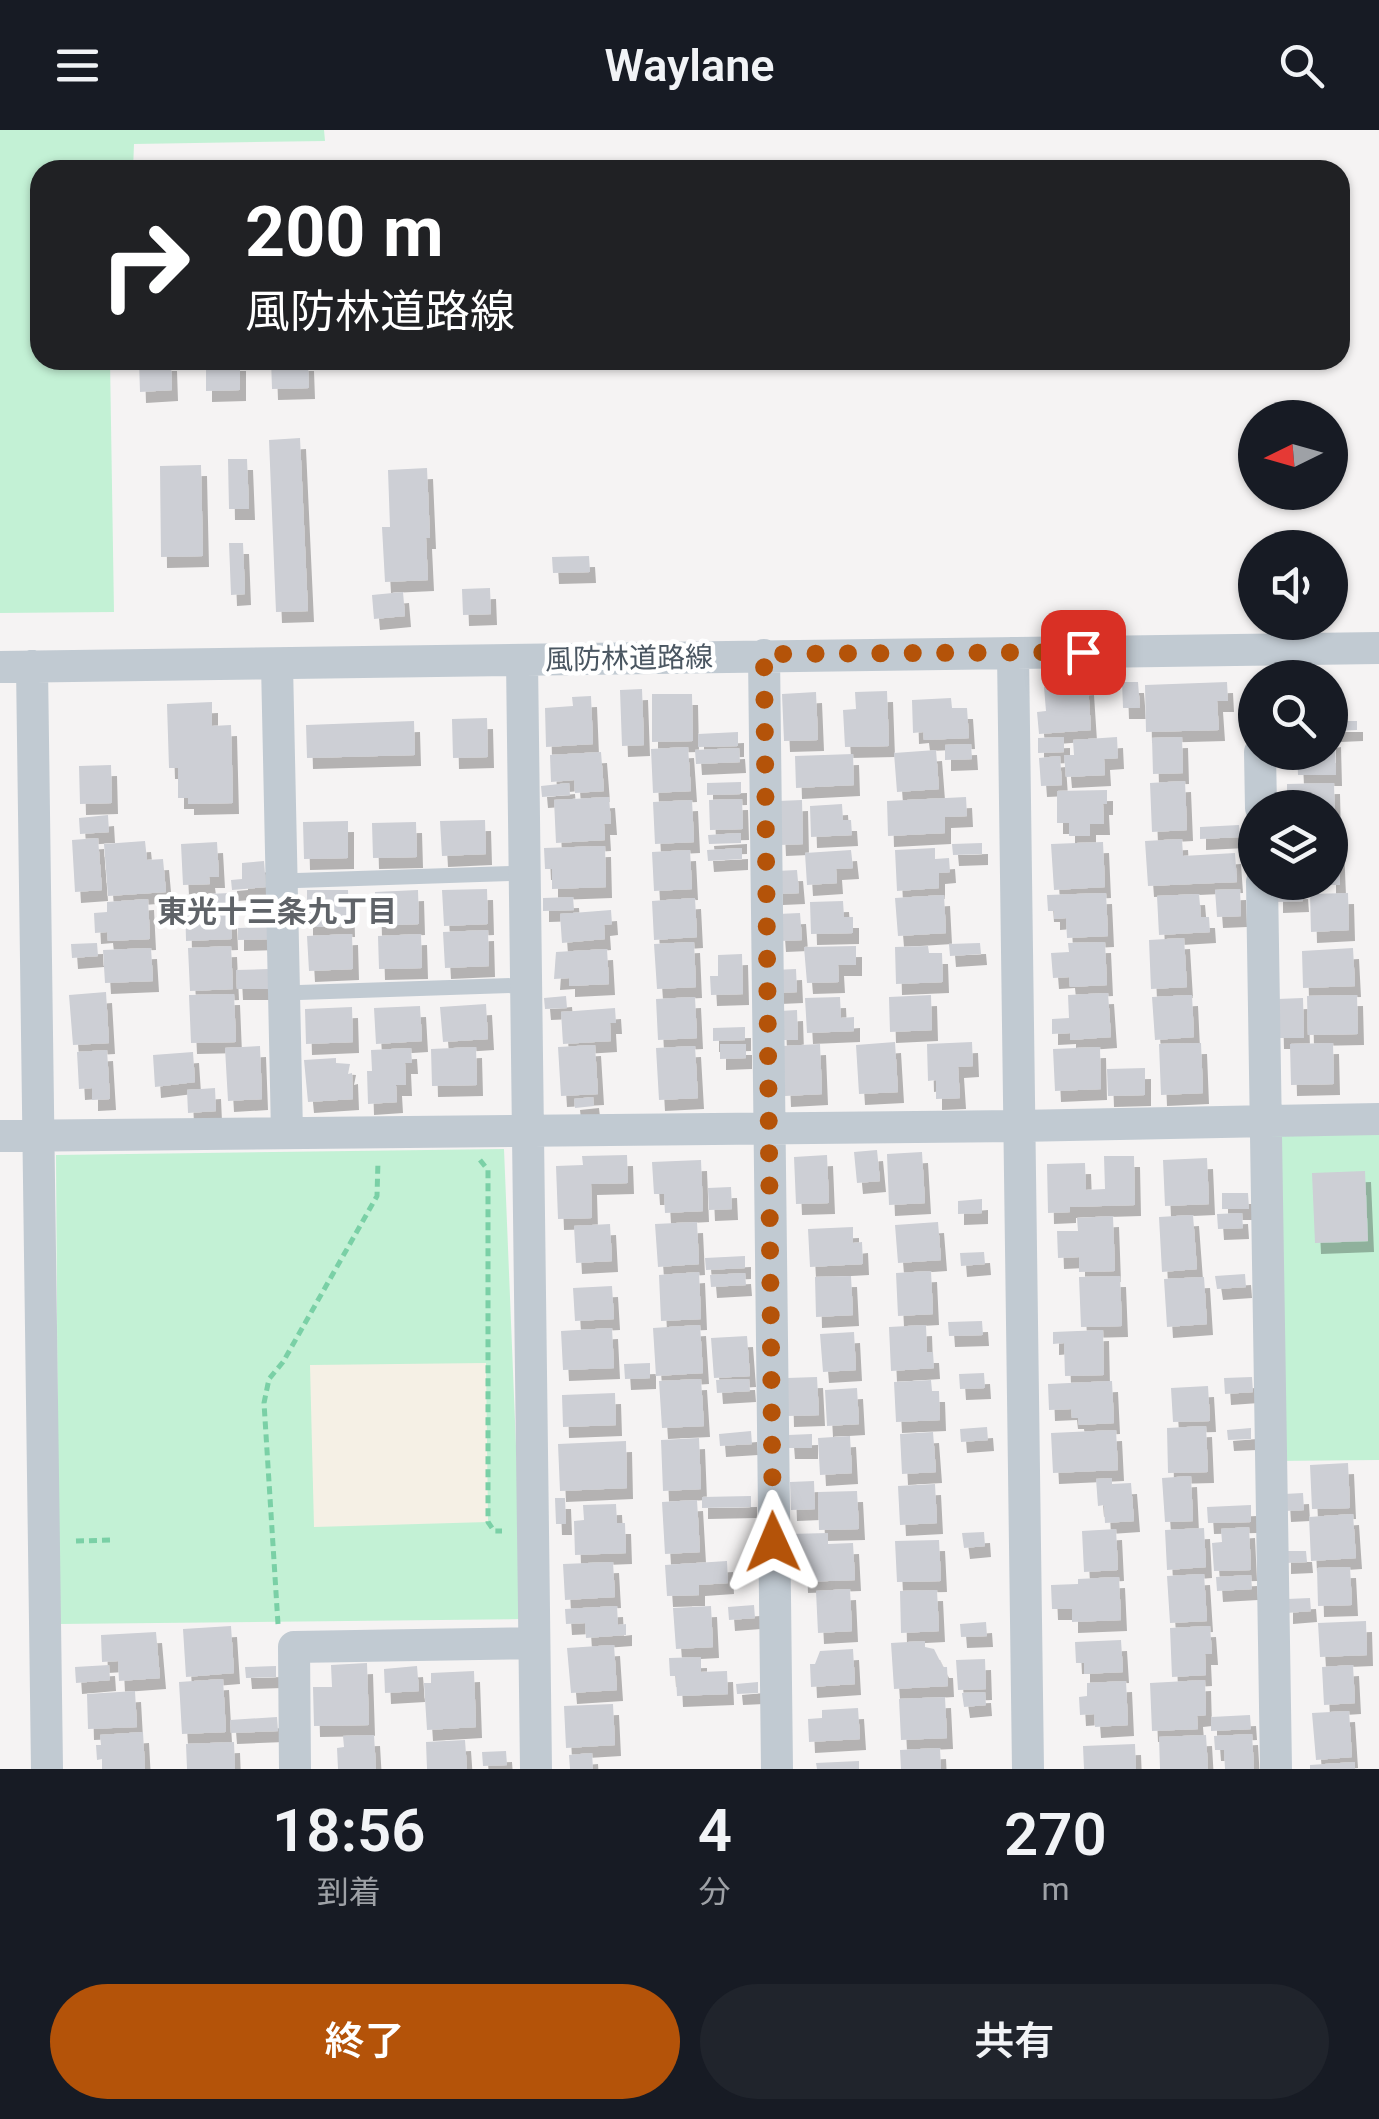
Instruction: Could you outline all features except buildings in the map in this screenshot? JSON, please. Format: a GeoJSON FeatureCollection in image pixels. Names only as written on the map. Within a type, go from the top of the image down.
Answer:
{"type":"FeatureCollection","features":[{"type":"Feature","properties":{"kind":"street","name":"風防林道路線"},"geometry":{"type":"LineString","coordinates":[[1289,660],[1379,648]]}},
{"type":"Feature","properties":{"kind":"street","name":"風防林道路線"},"geometry":{"type":"LineString","coordinates":[[16,667],[1012,653],[1238,663]]}},
{"type":"Feature","properties":{"kind":"street"},"geometry":{"type":"LineString","coordinates":[[1012,653],[1028,1769]]}},
{"type":"Feature","properties":{"kind":"street"},"geometry":{"type":"LineString","coordinates":[[764,654],[776,1769]]}},
{"type":"Feature","properties":{"kind":"street"},"geometry":{"type":"LineString","coordinates":[[522,660],[536,1769]]}},
{"type":"Feature","properties":{"kind":"street"},"geometry":{"type":"LineString","coordinates":[[277,664],[287,1133]]}},
{"type":"Feature","properties":{"kind":"street"},"geometry":{"type":"LineString","coordinates":[[16,667],[40,1136],[47,1769]]}},
{"type":"Feature","properties":{"kind":"street"},"geometry":{"type":"LineString","coordinates":[[1262,900],[1276,1769]]}},
{"type":"Feature","properties":{"kind":"street"},"geometry":{"type":"LineString","coordinates":[[0,1136],[1379,1119]]}},
{"type":"Feature","properties":{"kind":"street"},"geometry":{"type":"LineString","coordinates":[[296,1769],[294,1647],[534,1643]]}},
{"type":"Feature","properties":{"kind":"lane"},"geometry":{"type":"LineString","coordinates":[[282,881],[526,872]]}},
{"type":"Feature","properties":{"kind":"lane"},"geometry":{"type":"LineString","coordinates":[[284,993],[528,985]]}},
{"type":"Feature","properties":{"kind":"path"},"geometry":{"type":"LineString","coordinates":[[294,1647],[278,1626],[264,1403],[269,1380],[377,1196],[378,1156],[387,1133]]}},
{"type":"Feature","properties":{"kind":"path"},"geometry":{"type":"LineString","coordinates":[[466,1154],[478,1159],[488,1170],[488,1522],[494,1531],[533,1532]]}},
{"type":"Feature","properties":{"kind":"path"},"geometry":{"type":"LineString","coordinates":[[69,1541],[113,1540]]}},
{"type":"Feature","properties":{"kind":"green space"},"geometry":{"type":"Polygon","coordinates":[[[0,130],[324,130],[325,141],[134,144],[133,160],[30,160],[30,370],[110,370],[114,612],[0,613],[0,130]]]}},
{"type":"Feature","properties":{"kind":"green space"},"geometry":{"type":"Polygon","coordinates":[[[1379,1119],[1379,1460],[1271,1461],[1266,1121],[1379,1119]]]}},
{"type":"Feature","properties":{"kind":"green space"},"geometry":{"type":"Polygon","coordinates":[[[504,1149],[523,1619],[59,1624],[56,1155],[504,1149]]]}},
{"type":"Feature","properties":{"kind":"sand"},"geometry":{"type":"Polygon","coordinates":[[[486,1363],[488,1522],[314,1527],[310,1365],[486,1363]]]}},
{"type":"Feature","properties":{"kind":"district","name":"東光十三条九丁目"},"geometry":{"type":"Point","coordinates":[277,912]}},
{"type":"Feature","properties":{"kind":"route"},"geometry":{"type":"LineString","coordinates":[[773,1542],[764,654],[1083,652]]}}]}
